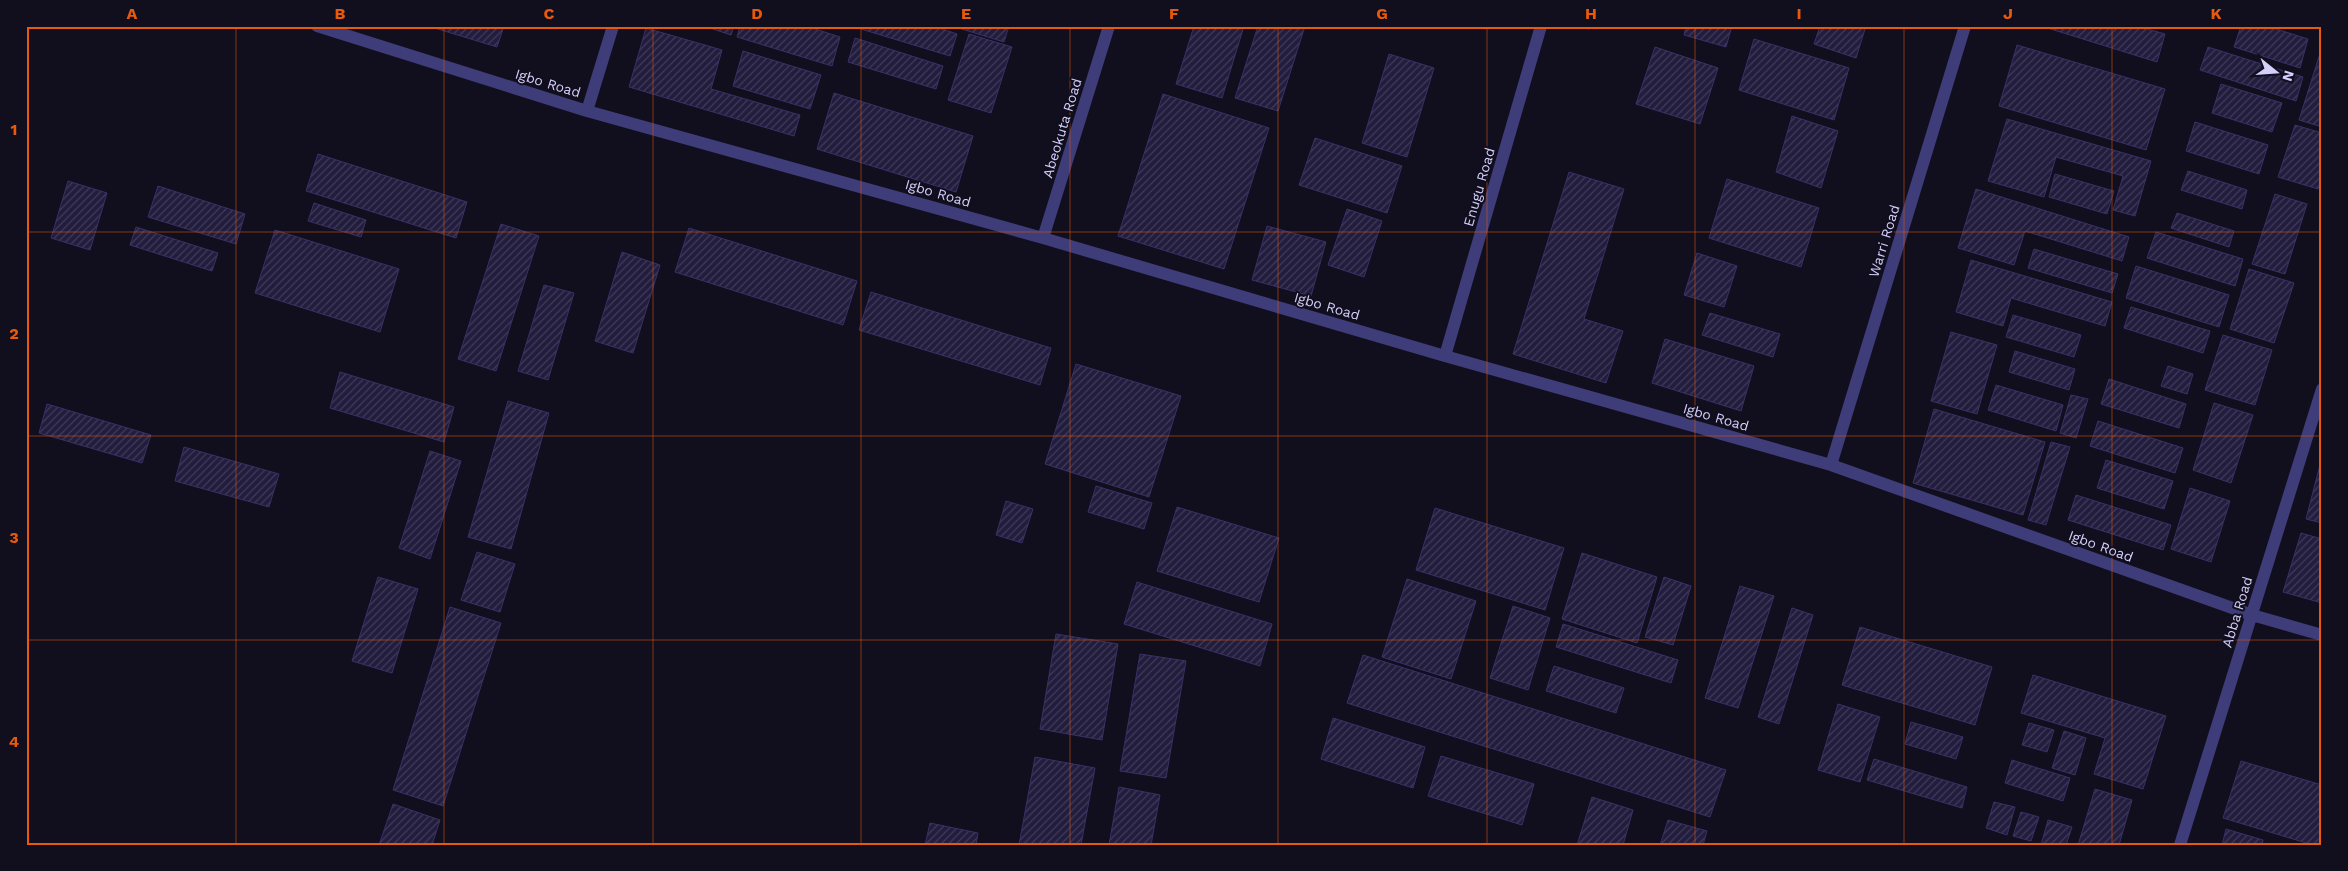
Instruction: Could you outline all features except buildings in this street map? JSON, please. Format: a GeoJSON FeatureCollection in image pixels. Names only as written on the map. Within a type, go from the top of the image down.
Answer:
{"type":"FeatureCollection","features":[{"type":"Feature","properties":{"kind":"street","name":"Igbo Road"},"geometry":{"type":"LineString","coordinates":[[317,26],[587,111],[1043,238],[1445,356],[1831,466],[2252,615],[2322,635]]}},
{"type":"Feature","properties":{"kind":"street"},"geometry":{"type":"LineString","coordinates":[[587,111],[612,26]]}},
{"type":"Feature","properties":{"kind":"street","name":"Abeokuta Road"},"geometry":{"type":"LineString","coordinates":[[1043,238],[1109,26]]}},
{"type":"Feature","properties":{"kind":"street","name":"Enugu Road"},"geometry":{"type":"LineString","coordinates":[[1445,356],[1541,26]]}},
{"type":"Feature","properties":{"kind":"street","name":"Warri Road"},"geometry":{"type":"LineString","coordinates":[[1831,466],[1965,26]]}},
{"type":"Feature","properties":{"kind":"street","name":"Abba Road"},"geometry":{"type":"LineString","coordinates":[[2180,845],[2322,389]]}}]}
